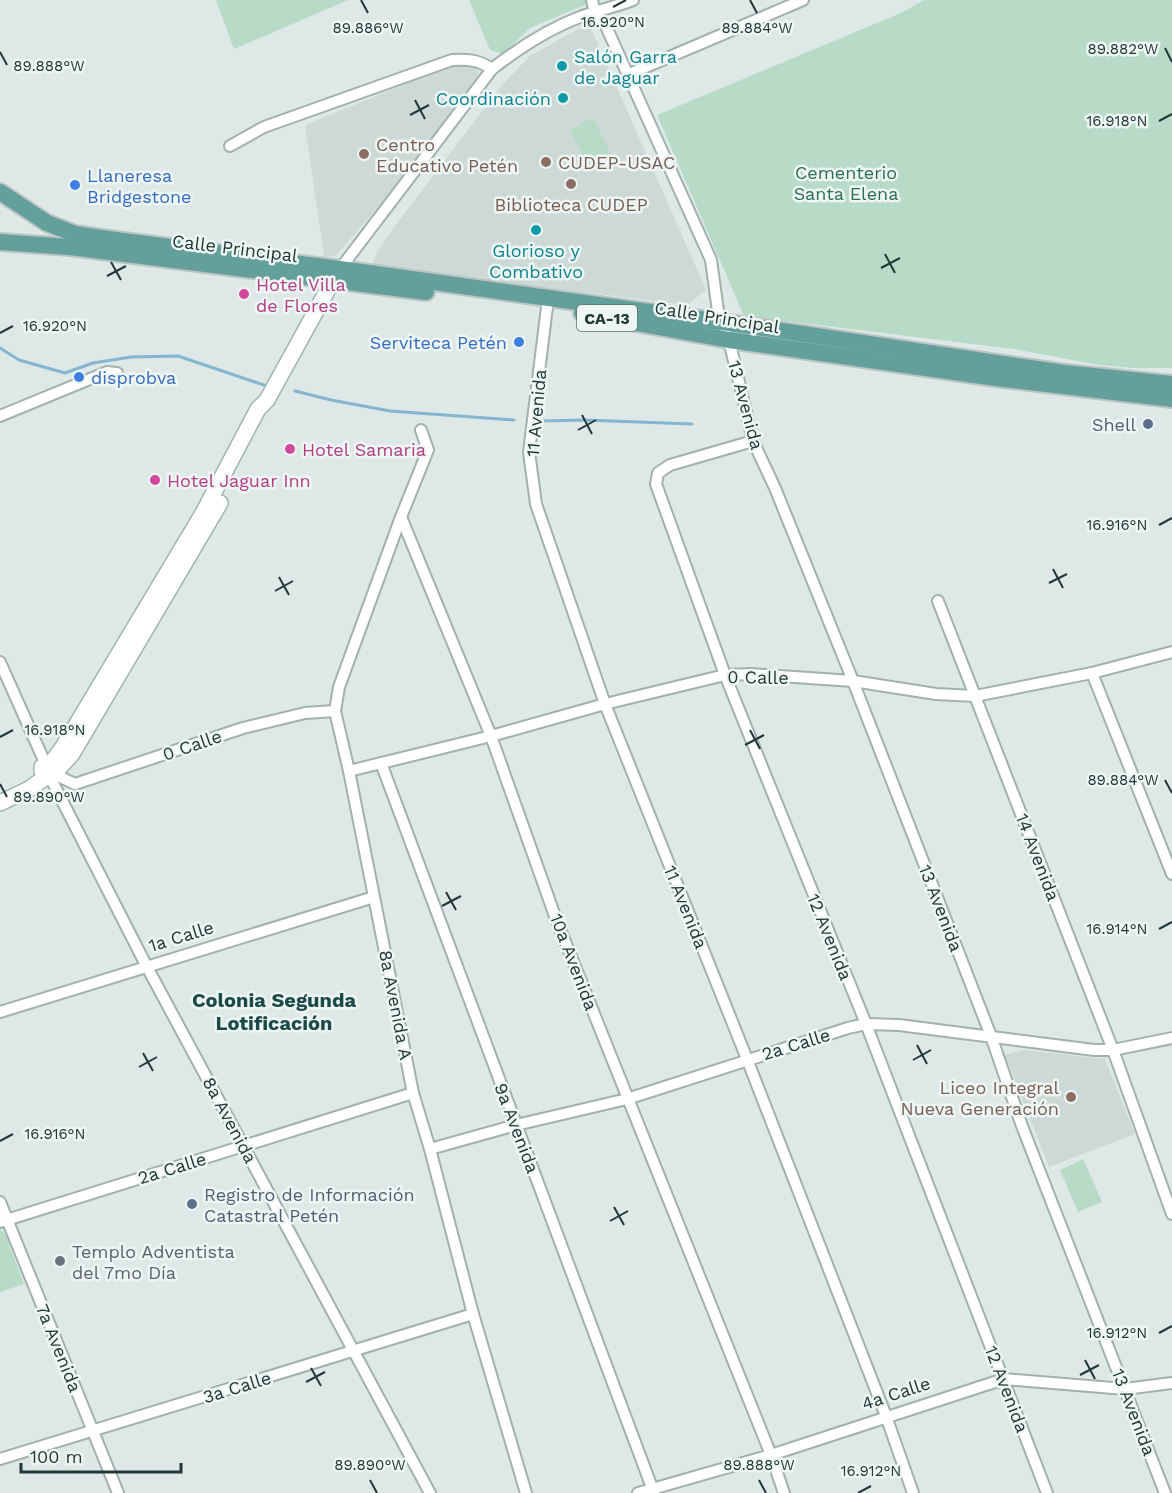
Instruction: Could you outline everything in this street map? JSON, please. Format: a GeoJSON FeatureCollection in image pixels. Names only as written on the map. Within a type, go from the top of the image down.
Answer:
{"type":"FeatureCollection","features":[{"type":"Feature","properties":{"kind":"main road","name":"Calle Principal"},"geometry":{"type":"LineString","coordinates":[[0,192],[47,223],[75,234],[547,307],[729,340],[1003,379],[1172,399]]}},
{"type":"Feature","properties":{"kind":"main road","name":"Calle Principal"},"geometry":{"type":"LineString","coordinates":[[0,242],[42,244],[336,275],[722,322],[1065,373],[1172,384]]}},
{"type":"Feature","properties":{"kind":"street","name":"13 Avenida"},"geometry":{"type":"LineString","coordinates":[[592,0],[595,13],[605,24],[711,260],[718,311],[729,340],[753,441],[775,488],[853,681],[991,1036],[1022,1126],[1165,1493]]}},
{"type":"Feature","properties":{"kind":"street"},"geometry":{"type":"LineString","coordinates":[[595,13],[612,0]]}},
{"type":"Feature","properties":{"kind":"street"},"geometry":{"type":"LineString","coordinates":[[0,803],[29,789],[72,754],[210,523],[266,414],[267,400],[336,275],[492,69],[547,32],[581,16],[633,0]]}},
{"type":"Feature","properties":{"kind":"street"},"geometry":{"type":"LineString","coordinates":[[627,75],[803,0]]}},
{"type":"Feature","properties":{"kind":"street"},"geometry":{"type":"LineString","coordinates":[[230,146],[264,127],[452,60],[466,59],[481,62],[492,69]]}},
{"type":"Feature","properties":{"kind":"street","name":"11 Avenida"},"geometry":{"type":"LineString","coordinates":[[547,307],[529,452],[536,504],[605,704],[747,1059],[886,1416],[913,1493]]}},
{"type":"Feature","properties":{"kind":"street"},"geometry":{"type":"LineString","coordinates":[[0,417],[107,372],[117,373]]}},
{"type":"Feature","properties":{"kind":"street"},"geometry":{"type":"LineString","coordinates":[[401,517],[428,450],[421,430]]}},
{"type":"Feature","properties":{"kind":"street","name":"12 Avenida"},"geometry":{"type":"LineString","coordinates":[[753,441],[670,465],[658,473],[656,484],[725,675],[866,1024],[1047,1493]]}},
{"type":"Feature","properties":{"kind":"street","name":"8a Avenida A"},"geometry":{"type":"LineString","coordinates":[[401,517],[339,687],[335,711],[413,1093],[473,1314],[526,1493]]}},
{"type":"Feature","properties":{"kind":"street","name":"10a Avenida"},"geometry":{"type":"LineString","coordinates":[[401,517],[491,736],[556,919],[771,1455],[784,1493]]}},
{"type":"Feature","properties":{"kind":"street","name":"14 Avenida"},"geometry":{"type":"LineString","coordinates":[[938,601],[1113,1050],[1172,1214]]}},
{"type":"Feature","properties":{"kind":"street","name":"0 Calle"},"geometry":{"type":"LineString","coordinates":[[349,771],[725,675],[751,674],[853,681],[936,694],[975,696],[1092,673],[1172,652]]}},
{"type":"Feature","properties":{"kind":"street","name":"8a Avenida"},"geometry":{"type":"LineString","coordinates":[[0,662],[49,771],[147,967],[430,1493]]}},
{"type":"Feature","properties":{"kind":"street"},"geometry":{"type":"LineString","coordinates":[[1092,673],[1172,874]]}},
{"type":"Feature","properties":{"kind":"street","name":"0 Calle"},"geometry":{"type":"LineString","coordinates":[[49,771],[75,784],[243,728],[305,713],[335,711]]}},
{"type":"Feature","properties":{"kind":"street","name":"9a Avenida"},"geometry":{"type":"LineString","coordinates":[[381,763],[653,1491]]}},
{"type":"Feature","properties":{"kind":"street"},"geometry":{"type":"LineString","coordinates":[[0,793],[49,771]]}},
{"type":"Feature","properties":{"kind":"street","name":"1a Calle"},"geometry":{"type":"LineString","coordinates":[[0,1012],[374,897]]}},
{"type":"Feature","properties":{"kind":"street","name":"2a Calle"},"geometry":{"type":"LineString","coordinates":[[430,1149],[516,1125],[627,1099],[747,1059],[866,1024],[899,1025],[1094,1050],[1113,1050],[1172,1038]]}},
{"type":"Feature","properties":{"kind":"street","name":"2a Calle"},"geometry":{"type":"LineString","coordinates":[[4,1221],[413,1093]]}},
{"type":"Feature","properties":{"kind":"street","name":"7a Avenida"},"geometry":{"type":"LineString","coordinates":[[0,1202],[4,1221],[118,1493]]}},
{"type":"Feature","properties":{"kind":"street","name":"3a Calle"},"geometry":{"type":"LineString","coordinates":[[0,1459],[473,1314]]}},
{"type":"Feature","properties":{"kind":"street","name":"4a Calle"},"geometry":{"type":"LineString","coordinates":[[638,1493],[653,1491],[771,1455],[1004,1379],[1125,1389],[1172,1383]]}},
{"type":"Feature","properties":{"kind":"shaded area","name":"CUDEP-USAC"},"geometry":{"type":"Polygon","coordinates":[[[590,26],[706,290],[687,305],[372,266],[377,252],[391,231],[503,84],[530,56],[576,30],[590,26]]]}},
{"type":"Feature","properties":{"kind":"shaded area","name":"Centro Educativo Petén"},"geometry":{"type":"Polygon","coordinates":[[[464,64],[474,66],[478,71],[478,81],[388,195],[336,256],[324,257],[305,125],[447,67],[464,64]]]}},
{"type":"Feature","properties":{"kind":"shaded area","name":"Liceo Integral Nueva Generación"},"geometry":{"type":"Polygon","coordinates":[[[1024,1050],[1105,1059],[1135,1134],[1049,1167],[1005,1055],[1024,1050]]]}},
{"type":"Feature","properties":{"kind":"green space"},"geometry":{"type":"Polygon","coordinates":[[[216,0],[348,0],[234,49],[216,0]]]}},
{"type":"Feature","properties":{"kind":"green space"},"geometry":{"type":"Polygon","coordinates":[[[469,0],[596,0],[530,28],[503,54],[490,50],[469,0]]]}},
{"type":"Feature","properties":{"kind":"green space","name":"Cementerio Santa Elena"},"geometry":{"type":"Polygon","coordinates":[[[924,0],[1172,0],[1172,368],[1099,365],[1014,349],[744,316],[657,115],[901,13],[924,0]]]}},
{"type":"Feature","properties":{"kind":"green space"},"geometry":{"type":"Polygon","coordinates":[[[593,118],[612,157],[590,169],[570,130],[593,118]]]}},
{"type":"Feature","properties":{"kind":"green space"},"geometry":{"type":"Polygon","coordinates":[[[1083,1159],[1102,1202],[1078,1212],[1060,1170],[1083,1159]]]}},
{"type":"Feature","properties":{"kind":"green space"},"geometry":{"type":"Polygon","coordinates":[[[0,1229],[5,1234],[24,1284],[0,1292],[0,1229]]]}},
{"type":"Feature","properties":{"kind":"waterway"},"geometry":{"type":"LineString","coordinates":[[0,348],[19,360],[65,373],[93,363],[131,357],[178,356],[264,385]]}},
{"type":"Feature","properties":{"kind":"waterway"},"geometry":{"type":"LineString","coordinates":[[295,391],[390,411],[514,420]]}},
{"type":"Feature","properties":{"kind":"waterway"},"geometry":{"type":"LineString","coordinates":[[541,421],[584,420],[692,424]]}},
{"type":"Feature","properties":{"kind":"place","name":"Salón Garra de Jaguar"},"geometry":{"type":"Point","coordinates":[562,66]}},
{"type":"Feature","properties":{"kind":"place","name":"Coordinación"},"geometry":{"type":"Point","coordinates":[563,98]}},
{"type":"Feature","properties":{"kind":"place","name":"Centro Educativo Petén"},"geometry":{"type":"Point","coordinates":[364,154]}},
{"type":"Feature","properties":{"kind":"place","name":"CUDEP-USAC"},"geometry":{"type":"Point","coordinates":[546,162]}},
{"type":"Feature","properties":{"kind":"place","name":"Biblioteca CUDEP"},"geometry":{"type":"Point","coordinates":[571,184]}},
{"type":"Feature","properties":{"kind":"place","name":"Llaneresa Bridgestone"},"geometry":{"type":"Point","coordinates":[75,185]}},
{"type":"Feature","properties":{"kind":"place","name":"Glorioso y Combativo"},"geometry":{"type":"Point","coordinates":[536,230]}},
{"type":"Feature","properties":{"kind":"place","name":"Hotel Villa de Flores"},"geometry":{"type":"Point","coordinates":[244,294]}},
{"type":"Feature","properties":{"kind":"place","name":"Serviteca Petén"},"geometry":{"type":"Point","coordinates":[519,342]}},
{"type":"Feature","properties":{"kind":"place","name":"disprobva"},"geometry":{"type":"Point","coordinates":[79,377]}},
{"type":"Feature","properties":{"kind":"place","name":"Shell"},"geometry":{"type":"Point","coordinates":[1148,424]}},
{"type":"Feature","properties":{"kind":"place","name":"Hotel Samaria"},"geometry":{"type":"Point","coordinates":[290,449]}},
{"type":"Feature","properties":{"kind":"place","name":"Hotel Jaguar Inn"},"geometry":{"type":"Point","coordinates":[155,480]}},
{"type":"Feature","properties":{"kind":"place","name":"Liceo Integral Nueva Generación"},"geometry":{"type":"Point","coordinates":[1071,1097]}},
{"type":"Feature","properties":{"kind":"place","name":"Registro de Información Catastral Petén"},"geometry":{"type":"Point","coordinates":[192,1204]}},
{"type":"Feature","properties":{"kind":"place","name":"Templo Adventista del 7mo Día"},"geometry":{"type":"Point","coordinates":[60,1261]}},
{"type":"Feature","properties":{"kind":"district","name":"Colonia Segunda Lotificación"},"geometry":{"type":"Point","coordinates":[274,1012]}}]}
